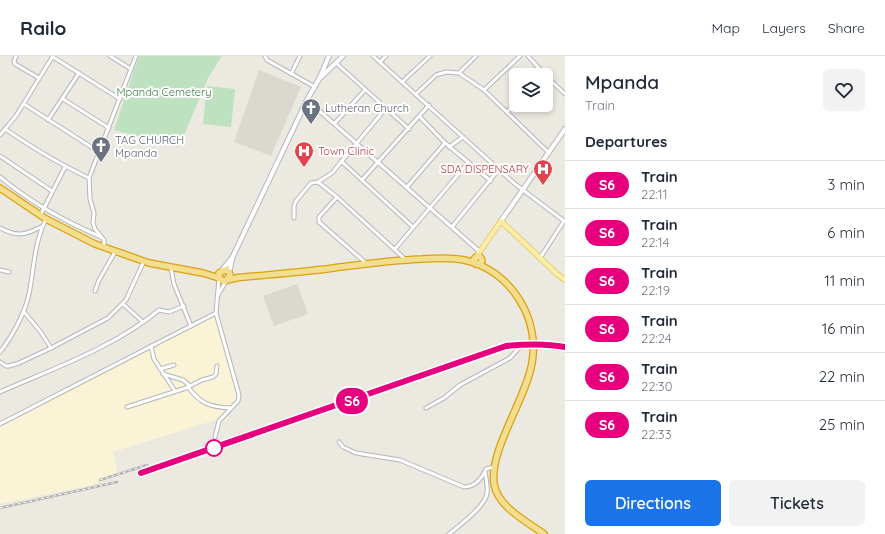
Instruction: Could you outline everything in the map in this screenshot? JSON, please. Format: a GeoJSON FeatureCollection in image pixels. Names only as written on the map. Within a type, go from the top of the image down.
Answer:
{"type":"FeatureCollection","features":[{"type":"Feature","properties":{"kind":"highway"},"geometry":{"type":"LineString","coordinates":[[0,188],[40,216],[81,238],[115,252],[144,261],[172,268],[203,273],[218,278],[221,281],[242,277],[288,274],[406,260],[435,258],[478,260],[510,286],[522,304],[530,326],[533,345],[532,364],[528,378],[494,467],[494,484],[500,498],[508,508],[544,534]]}},
{"type":"Feature","properties":{"kind":"highway"},"geometry":{"type":"LineString","coordinates":[[218,278],[221,270]]}},
{"type":"Feature","properties":{"kind":"highway"},"geometry":{"type":"LineString","coordinates":[[203,273],[227,270],[229,273],[242,277]]}},
{"type":"Feature","properties":{"kind":"highway"},"geometry":{"type":"LineString","coordinates":[[227,281],[230,276],[229,273]]}},
{"type":"Feature","properties":{"kind":"main road"},"geometry":{"type":"LineString","coordinates":[[478,260],[481,249],[501,221],[565,280]]}},
{"type":"Feature","properties":{"kind":"street"},"geometry":{"type":"LineString","coordinates":[[16,56],[14,61],[15,64],[39,78]]}},
{"type":"Feature","properties":{"kind":"street"},"geometry":{"type":"LineString","coordinates":[[0,135],[24,104],[53,56],[120,99]]}},
{"type":"Feature","properties":{"kind":"street"},"geometry":{"type":"LineString","coordinates":[[110,56],[131,69]]}},
{"type":"Feature","properties":{"kind":"street"},"geometry":{"type":"LineString","coordinates":[[104,247],[104,240],[93,223],[94,213],[90,199],[89,178],[136,56]]}},
{"type":"Feature","properties":{"kind":"street"},"geometry":{"type":"LineString","coordinates":[[265,56],[267,60],[314,87]]}},
{"type":"Feature","properties":{"kind":"street"},"geometry":{"type":"LineString","coordinates":[[291,74],[300,56]]}},
{"type":"Feature","properties":{"kind":"street"},"geometry":{"type":"LineString","coordinates":[[229,273],[233,256],[307,100],[330,56]]}},
{"type":"Feature","properties":{"kind":"street"},"geometry":{"type":"LineString","coordinates":[[319,79],[343,56]]}},
{"type":"Feature","properties":{"kind":"street"},"geometry":{"type":"LineString","coordinates":[[373,56],[523,190],[564,220],[540,258]]}},
{"type":"Feature","properties":{"kind":"street"},"geometry":{"type":"LineString","coordinates":[[380,62],[386,56]]}},
{"type":"Feature","properties":{"kind":"street"},"geometry":{"type":"LineString","coordinates":[[402,82],[430,56]]}},
{"type":"Feature","properties":{"kind":"street"},"geometry":{"type":"LineString","coordinates":[[459,73],[476,56]]}},
{"type":"Feature","properties":{"kind":"street"},"geometry":{"type":"LineString","coordinates":[[484,90],[520,56]]}},
{"type":"Feature","properties":{"kind":"street"},"geometry":{"type":"LineString","coordinates":[[528,56],[539,68]]}},
{"type":"Feature","properties":{"kind":"street"},"geometry":{"type":"LineString","coordinates":[[336,63],[409,129]]}},
{"type":"Feature","properties":{"kind":"street"},"geometry":{"type":"LineString","coordinates":[[416,94],[436,75],[446,72],[459,73],[484,90],[548,152]]}},
{"type":"Feature","properties":{"kind":"street"},"geometry":{"type":"LineString","coordinates":[[48,120],[79,73]]}},
{"type":"Feature","properties":{"kind":"street"},"geometry":{"type":"LineString","coordinates":[[553,83],[565,94]]}},
{"type":"Feature","properties":{"kind":"street"},"geometry":{"type":"LineString","coordinates":[[334,124],[365,90]]}},
{"type":"Feature","properties":{"kind":"street"},"geometry":{"type":"LineString","coordinates":[[62,99],[109,128]]}},
{"type":"Feature","properties":{"kind":"street"},"geometry":{"type":"LineString","coordinates":[[307,100],[452,227],[481,249]]}},
{"type":"Feature","properties":{"kind":"street"},"geometry":{"type":"LineString","coordinates":[[24,104],[99,152]]}},
{"type":"Feature","properties":{"kind":"street"},"geometry":{"type":"LineString","coordinates":[[362,180],[420,117],[429,105]]}},
{"type":"Feature","properties":{"kind":"street"},"geometry":{"type":"LineString","coordinates":[[294,218],[294,206],[296,201],[311,183],[318,182],[332,173],[386,108]]}},
{"type":"Feature","properties":{"kind":"street"},"geometry":{"type":"LineString","coordinates":[[420,117],[449,147],[491,181]]}},
{"type":"Feature","properties":{"kind":"street"},"geometry":{"type":"LineString","coordinates":[[5,129],[65,167],[89,178]]}},
{"type":"Feature","properties":{"kind":"street"},"geometry":{"type":"LineString","coordinates":[[501,221],[565,129]]}},
{"type":"Feature","properties":{"kind":"street"},"geometry":{"type":"LineString","coordinates":[[560,135],[565,138]]}},
{"type":"Feature","properties":{"kind":"street"},"geometry":{"type":"LineString","coordinates":[[449,147],[463,137]]}},
{"type":"Feature","properties":{"kind":"street"},"geometry":{"type":"LineString","coordinates":[[407,187],[445,143]]}},
{"type":"Feature","properties":{"kind":"street"},"geometry":{"type":"LineString","coordinates":[[0,156],[52,191]]}},
{"type":"Feature","properties":{"kind":"street"},"geometry":{"type":"LineString","coordinates":[[341,161],[414,227]]}},
{"type":"Feature","properties":{"kind":"street"},"geometry":{"type":"LineString","coordinates":[[395,250],[468,163]]}},
{"type":"Feature","properties":{"kind":"street"},"geometry":{"type":"LineString","coordinates":[[40,216],[65,167]]}},
{"type":"Feature","properties":{"kind":"street"},"geometry":{"type":"LineString","coordinates":[[452,227],[491,181],[499,169]]}},
{"type":"Feature","properties":{"kind":"street"},"geometry":{"type":"LineString","coordinates":[[0,177],[44,208],[83,229],[102,237]]}},
{"type":"Feature","properties":{"kind":"street"},"geometry":{"type":"LineString","coordinates":[[318,182],[337,197],[406,260]]}},
{"type":"Feature","properties":{"kind":"street"},"geometry":{"type":"LineString","coordinates":[[337,197],[319,218],[319,222],[367,264]]}},
{"type":"Feature","properties":{"kind":"street"},"geometry":{"type":"LineString","coordinates":[[0,352],[24,312],[29,294],[35,248],[42,226],[46,219]]}},
{"type":"Feature","properties":{"kind":"street"},"geometry":{"type":"LineString","coordinates":[[0,228],[8,233],[17,235],[28,233],[42,226]]}},
{"type":"Feature","properties":{"kind":"street"},"geometry":{"type":"LineString","coordinates":[[95,291],[99,280],[115,252]]}},
{"type":"Feature","properties":{"kind":"street"},"geometry":{"type":"LineString","coordinates":[[221,270],[233,256]]}},
{"type":"Feature","properties":{"kind":"street"},"geometry":{"type":"LineString","coordinates":[[0,362],[3,365],[9,366],[51,348],[101,323],[123,304],[144,261]]}},
{"type":"Feature","properties":{"kind":"street"},"geometry":{"type":"LineString","coordinates":[[172,268],[174,284],[191,326]]}},
{"type":"Feature","properties":{"kind":"street"},"geometry":{"type":"LineString","coordinates":[[0,270],[8,272]]}},
{"type":"Feature","properties":{"kind":"street"},"geometry":{"type":"LineString","coordinates":[[215,437],[219,421],[238,401],[239,395],[216,313],[218,278]]}},
{"type":"Feature","properties":{"kind":"street"},"geometry":{"type":"LineString","coordinates":[[217,296],[227,281]]}},
{"type":"Feature","properties":{"kind":"street"},"geometry":{"type":"LineString","coordinates":[[123,304],[143,322]]}},
{"type":"Feature","properties":{"kind":"street"},"geometry":{"type":"LineString","coordinates":[[0,392],[83,356],[143,322],[159,310],[169,312],[184,306]]}},
{"type":"Feature","properties":{"kind":"street"},"geometry":{"type":"LineString","coordinates":[[24,312],[40,331],[51,348]]}},
{"type":"Feature","properties":{"kind":"street"},"geometry":{"type":"LineString","coordinates":[[0,424],[216,313]]}},
{"type":"Feature","properties":{"kind":"street"},"geometry":{"type":"LineString","coordinates":[[426,408],[444,398],[460,385],[510,358],[519,348],[526,345],[533,345]]}},
{"type":"Feature","properties":{"kind":"street"},"geometry":{"type":"LineString","coordinates":[[151,346],[154,359],[175,391]]}},
{"type":"Feature","properties":{"kind":"street"},"geometry":{"type":"LineString","coordinates":[[160,369],[174,365]]}},
{"type":"Feature","properties":{"kind":"street"},"geometry":{"type":"LineString","coordinates":[[127,407],[189,387],[202,380],[213,377],[216,374],[217,366]]}},
{"type":"Feature","properties":{"kind":"street"},"geometry":{"type":"LineString","coordinates":[[163,374],[183,380],[192,393],[207,404],[211,406],[230,408]]}},
{"type":"Feature","properties":{"kind":"street"},"geometry":{"type":"LineString","coordinates":[[338,442],[343,447],[356,453],[400,460],[464,487],[474,485],[487,468],[494,467]]}},
{"type":"Feature","properties":{"kind":"street"},"geometry":{"type":"LineString","coordinates":[[449,534],[476,511],[486,498],[487,491],[485,472]]}},
{"type":"Feature","properties":{"kind":"shaded area"},"geometry":{"type":"Polygon","coordinates":[[[259,70],[301,87],[271,156],[234,142],[259,70]]]}},
{"type":"Feature","properties":{"kind":"shaded area"},"geometry":{"type":"Polygon","coordinates":[[[297,284],[308,314],[274,326],[263,296],[297,284]]]}},
{"type":"Feature","properties":{"kind":"shaded area"},"geometry":{"type":"Polygon","coordinates":[[[216,313],[237,386],[238,401],[222,418],[113,452],[118,475],[92,485],[0,504],[0,424],[216,313]]]}},
{"type":"Feature","properties":{"kind":"green space","name":"Mpanda Cemetery"},"geometry":{"type":"Polygon","coordinates":[[[139,56],[222,56],[208,78],[179,147],[114,130],[139,56]]]}},
{"type":"Feature","properties":{"kind":"green space"},"geometry":{"type":"Polygon","coordinates":[[[207,86],[235,89],[231,127],[203,124],[207,86]]]}},
{"type":"Feature","properties":{"kind":"railway"},"geometry":{"type":"LineString","coordinates":[[141,473],[506,346],[536,344],[565,347]]}},
{"type":"Feature","properties":{"kind":"railway"},"geometry":{"type":"LineString","coordinates":[[100,480],[147,465]]}},
{"type":"Feature","properties":{"kind":"railway"},"geometry":{"type":"LineString","coordinates":[[0,508],[117,482]]}},
{"type":"Feature","properties":{"kind":"train","name":"S6"},"geometry":{"type":"LineString","coordinates":[[141,473],[506,346],[529,343],[565,347]]}},
{"type":"Feature","properties":{"kind":"place","name":"Lutheran Church"},"geometry":{"type":"Point","coordinates":[311,125]}},
{"type":"Feature","properties":{"kind":"place","name":"TAG CHURCH Mpanda"},"geometry":{"type":"Point","coordinates":[101,163]}},
{"type":"Feature","properties":{"kind":"place","name":"Town Clinic"},"geometry":{"type":"Point","coordinates":[304,168]}},
{"type":"Feature","properties":{"kind":"place","name":"SDA DISPENSARY"},"geometry":{"type":"Point","coordinates":[543,186]}}]}
